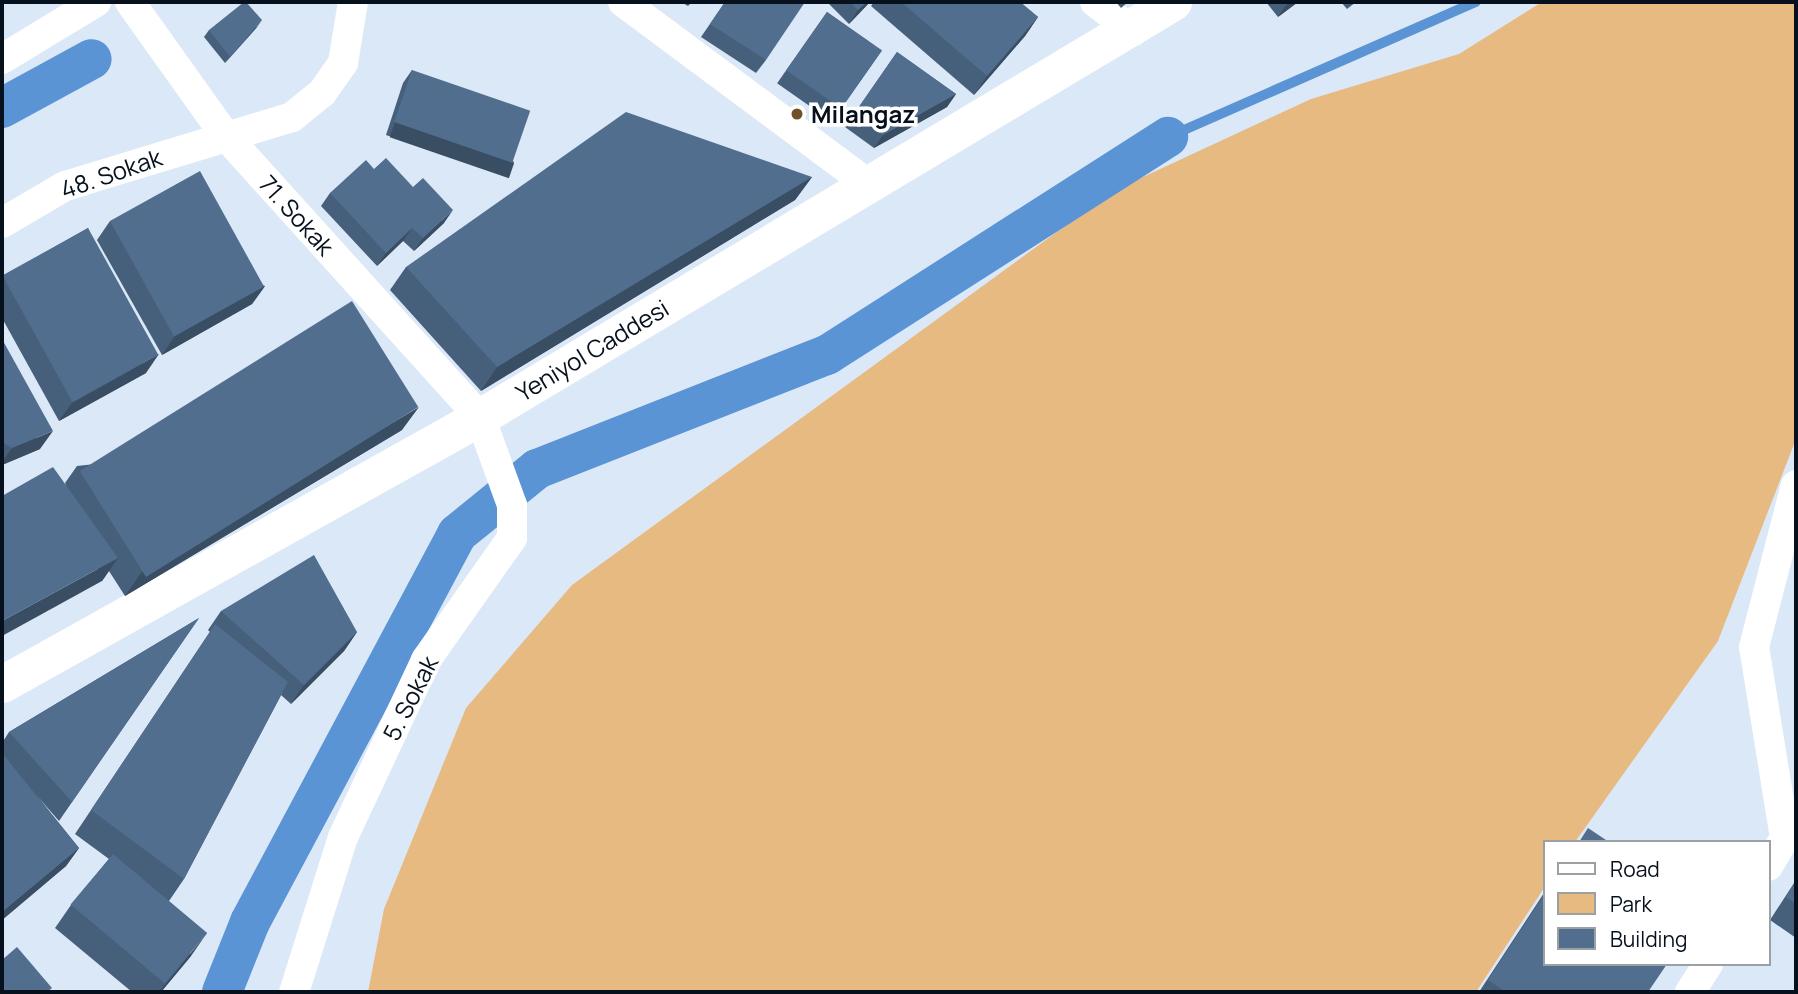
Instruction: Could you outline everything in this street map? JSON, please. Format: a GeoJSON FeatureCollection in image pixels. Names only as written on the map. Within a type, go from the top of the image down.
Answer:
{"type":"FeatureCollection","features":[{"type":"Feature","properties":{"kind":"street"},"geometry":{"type":"LineString","coordinates":[[2,59],[96,2]]}},
{"type":"Feature","properties":{"kind":"street","name":"71. Sokak"},"geometry":{"type":"LineString","coordinates":[[130,2],[225,135],[480,417]]}},
{"type":"Feature","properties":{"kind":"street","name":"48. Sokak"},"geometry":{"type":"LineString","coordinates":[[2,223],[65,186],[225,135],[292,117],[322,93],[343,63],[353,2]]}},
{"type":"Feature","properties":{"kind":"street"},"geometry":{"type":"LineString","coordinates":[[623,2],[868,184]]}},
{"type":"Feature","properties":{"kind":"street"},"geometry":{"type":"LineString","coordinates":[[1095,2],[1133,31]]}},
{"type":"Feature","properties":{"kind":"street","name":"Yeniyol Caddesi"},"geometry":{"type":"LineString","coordinates":[[2,684],[480,417],[868,184],[1133,31],[1173,2]]}},
{"type":"Feature","properties":{"kind":"street","name":"5. Sokak"},"geometry":{"type":"LineString","coordinates":[[294,992],[343,837],[426,660],[512,538],[512,505],[480,417]]}},
{"type":"Feature","properties":{"kind":"street"},"geometry":{"type":"LineString","coordinates":[[1770,863],[1791,829],[1754,647],[1783,584],[1796,485]]}},
{"type":"Feature","properties":{"kind":"street"},"geometry":{"type":"LineString","coordinates":[[1690,992],[1707,966]]}},
{"type":"Feature","properties":{"kind":"green space"},"geometry":{"type":"Polygon","coordinates":[[[1542,2],[1796,2],[1796,439],[1718,641],[1576,840],[1542,840],[1542,891],[1476,992],[368,992],[384,909],[466,708],[572,585],[1113,191],[1311,99],[1459,54],[1542,2]]]}},
{"type":"Feature","properties":{"kind":"building"},"geometry":{"type":"Polygon","coordinates":[[[244,2],[262,20],[230,57],[209,30],[244,2]]]}},
{"type":"Feature","properties":{"kind":"building"},"geometry":{"type":"Polygon","coordinates":[[[725,2],[805,2],[766,60],[710,24],[725,2]]]}},
{"type":"Feature","properties":{"kind":"building"},"geometry":{"type":"Polygon","coordinates":[[[850,2],[867,2],[858,10],[850,2]]]}},
{"type":"Feature","properties":{"kind":"building"},"geometry":{"type":"Polygon","coordinates":[[[901,2],[1020,2],[1038,17],[987,76],[901,2]]]}},
{"type":"Feature","properties":{"kind":"building"},"geometry":{"type":"Polygon","coordinates":[[[827,12],[882,50],[841,109],[786,70],[827,12]]]}},
{"type":"Feature","properties":{"kind":"building"},"geometry":{"type":"Polygon","coordinates":[[[897,52],[956,94],[883,135],[854,114],[897,52]]]}},
{"type":"Feature","properties":{"kind":"building"},"geometry":{"type":"Polygon","coordinates":[[[412,70],[530,111],[512,163],[394,122],[412,70]]]}},
{"type":"Feature","properties":{"kind":"building"},"geometry":{"type":"Polygon","coordinates":[[[626,112],[812,177],[497,367],[406,267],[626,112]]]}},
{"type":"Feature","properties":{"kind":"building"},"geometry":{"type":"Polygon","coordinates":[[[386,158],[413,187],[423,178],[453,210],[423,238],[412,228],[386,253],[330,193],[366,160],[374,169],[386,158]]]}},
{"type":"Feature","properties":{"kind":"building"},"geometry":{"type":"Polygon","coordinates":[[[200,171],[264,286],[174,336],[110,221],[200,171]]]}},
{"type":"Feature","properties":{"kind":"building"},"geometry":{"type":"Polygon","coordinates":[[[88,228],[158,355],[73,402],[2,276],[88,228]]]}},
{"type":"Feature","properties":{"kind":"building"},"geometry":{"type":"Polygon","coordinates":[[[352,301],[418,407],[146,577],[80,471],[352,301]]]}},
{"type":"Feature","properties":{"kind":"building"},"geometry":{"type":"Polygon","coordinates":[[[2,339],[53,431],[12,448],[2,442],[2,339]]]}},
{"type":"Feature","properties":{"kind":"building"},"geometry":{"type":"Polygon","coordinates":[[[53,467],[118,558],[2,621],[2,496],[53,467]]]}},
{"type":"Feature","properties":{"kind":"building"},"geometry":{"type":"Polygon","coordinates":[[[314,555],[357,632],[304,685],[221,611],[314,555]]]}},
{"type":"Feature","properties":{"kind":"building"},"geometry":{"type":"Polygon","coordinates":[[[199,618],[72,802],[9,732],[199,618]]]}},
{"type":"Feature","properties":{"kind":"building"},"geometry":{"type":"Polygon","coordinates":[[[215,624],[288,682],[184,879],[91,810],[215,624]]]}},
{"type":"Feature","properties":{"kind":"building"},"geometry":{"type":"Polygon","coordinates":[[[2,753],[79,848],[2,912],[2,753]]]}},
{"type":"Feature","properties":{"kind":"building"},"geometry":{"type":"Polygon","coordinates":[[[1588,828],[1606,840],[1580,840],[1588,828]]]}},
{"type":"Feature","properties":{"kind":"building"},"geometry":{"type":"Polygon","coordinates":[[[113,854],[207,933],[165,984],[71,905],[113,854]]]}},
{"type":"Feature","properties":{"kind":"building"},"geometry":{"type":"Polygon","coordinates":[[[1796,881],[1796,904],[1786,897],[1796,881]]]}},
{"type":"Feature","properties":{"kind":"building"},"geometry":{"type":"Polygon","coordinates":[[[1542,898],[1542,966],[1666,966],[1648,992],[1506,992],[1488,980],[1542,898]]]}},
{"type":"Feature","properties":{"kind":"building"},"geometry":{"type":"Polygon","coordinates":[[[17,947],[52,988],[47,992],[2,992],[2,960],[17,947]]]}},
{"type":"Feature","properties":{"kind":"waterway"},"geometry":{"type":"LineString","coordinates":[[1168,137],[1476,2]]}},
{"type":"Feature","properties":{"kind":"waterway"},"geometry":{"type":"LineString","coordinates":[[2,108],[92,59]]}},
{"type":"Feature","properties":{"kind":"waterway"},"geometry":{"type":"LineString","coordinates":[[222,992],[250,922],[457,534],[537,469],[827,355],[1168,137]]}},
{"type":"Feature","properties":{"kind":"place","name":"Milangaz"},"geometry":{"type":"Point","coordinates":[797,114]}}]}
